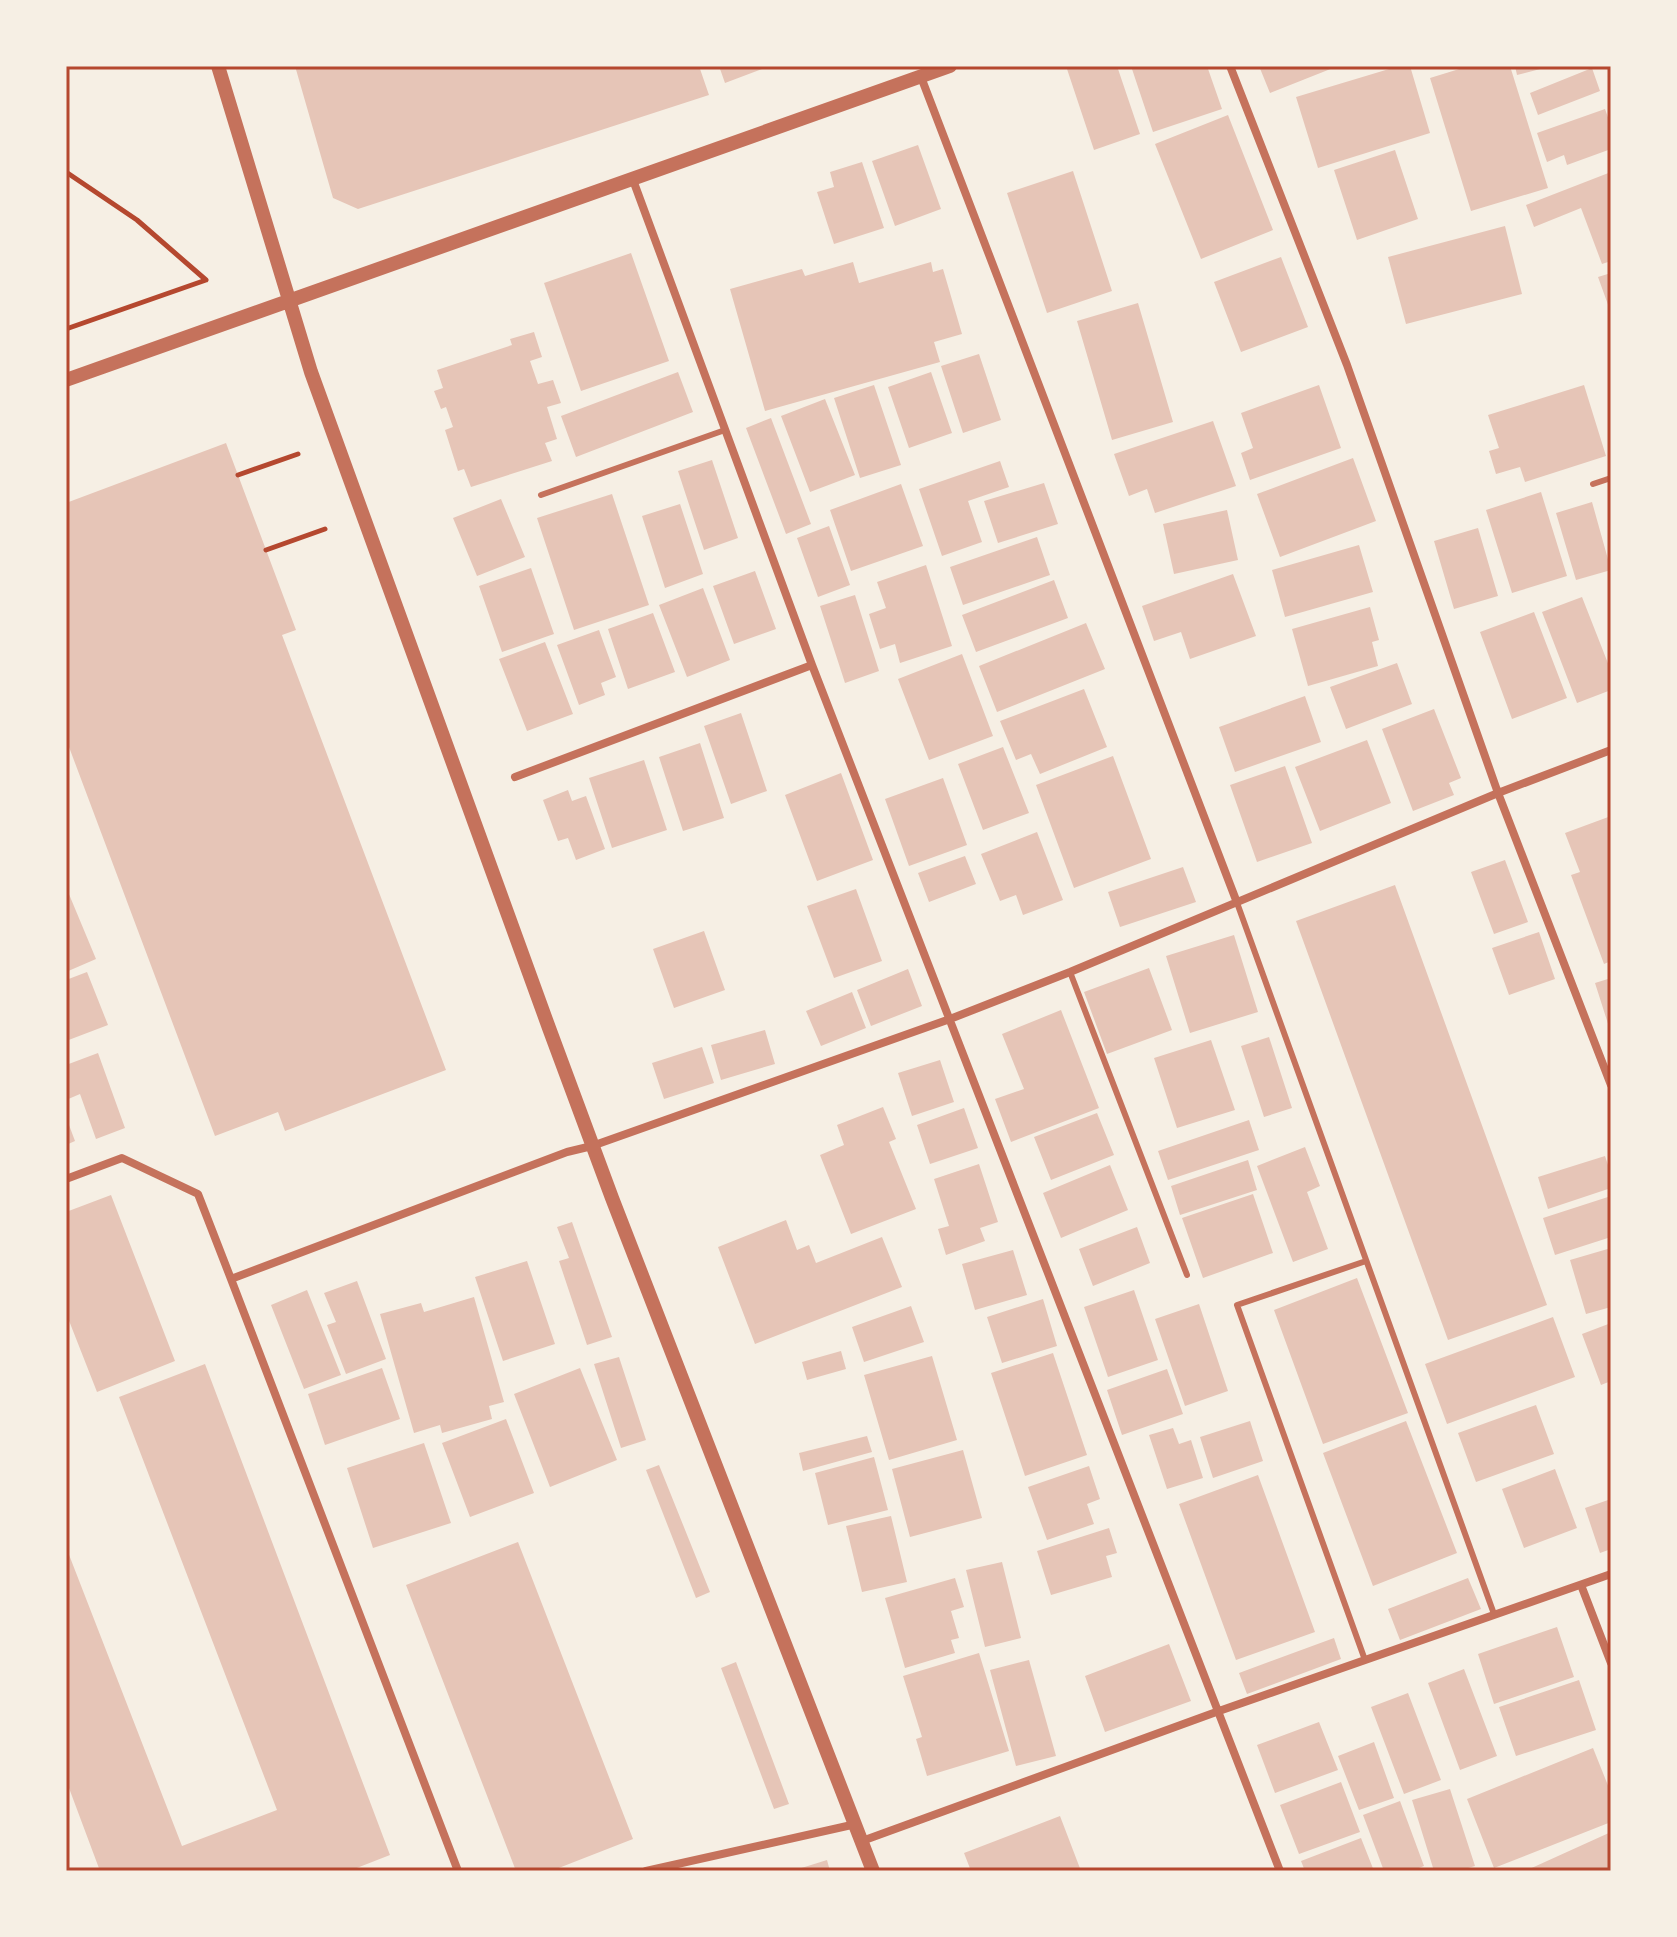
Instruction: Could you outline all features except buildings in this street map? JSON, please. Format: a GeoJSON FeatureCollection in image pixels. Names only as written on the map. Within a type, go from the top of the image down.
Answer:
{"type":"FeatureCollection","features":[{"type":"Feature","properties":{"kind":"street"},"geometry":{"type":"LineString","coordinates":[[218,66],[311,372],[592,1146],[873,1871]]}},
{"type":"Feature","properties":{"kind":"street"},"geometry":{"type":"LineString","coordinates":[[66,380],[950,66]]}},
{"type":"Feature","properties":{"kind":"street"},"geometry":{"type":"LineString","coordinates":[[1230,66],[1347,365],[1498,793],[1611,1085]]}},
{"type":"Feature","properties":{"kind":"street"},"geometry":{"type":"LineString","coordinates":[[921,77],[1236,900]]}},
{"type":"Feature","properties":{"kind":"street"},"geometry":{"type":"LineString","coordinates":[[633,180],[812,665],[1280,1871]]}},
{"type":"Feature","properties":{"kind":"street"},"geometry":{"type":"LineString","coordinates":[[515,777],[812,665]]}},
{"type":"Feature","properties":{"kind":"street"},"geometry":{"type":"LineString","coordinates":[[231,1279],[567,1152],[592,1146],[950,1019],[1498,793],[1611,750]]}},
{"type":"Feature","properties":{"kind":"street"},"geometry":{"type":"LineString","coordinates":[[66,1179],[122,1158],[198,1194],[458,1871]]}},
{"type":"Feature","properties":{"kind":"street"},"geometry":{"type":"LineString","coordinates":[[862,1841],[1219,1711],[1611,1574]]}},
{"type":"Feature","properties":{"kind":"street"},"geometry":{"type":"LineString","coordinates":[[1581,1585],[1611,1663]]}},
{"type":"Feature","properties":{"kind":"street"},"geometry":{"type":"LineString","coordinates":[[646,1871],[856,1824]]}},
{"type":"Feature","properties":{"kind":"lane"},"geometry":{"type":"LineString","coordinates":[[541,495],[725,430]]}},
{"type":"Feature","properties":{"kind":"lane"},"geometry":{"type":"LineString","coordinates":[[1593,484],[1611,478]]}},
{"type":"Feature","properties":{"kind":"lane"},"geometry":{"type":"LineString","coordinates":[[1236,900],[1494,1614]]}},
{"type":"Feature","properties":{"kind":"lane"},"geometry":{"type":"LineString","coordinates":[[1070,972],[1187,1275]]}},
{"type":"Feature","properties":{"kind":"lane"},"geometry":{"type":"LineString","coordinates":[[1601,1059],[1611,1056]]}},
{"type":"Feature","properties":{"kind":"lane"},"geometry":{"type":"LineString","coordinates":[[1365,1660],[1237,1305],[1366,1261]]}},
{"type":"Feature","properties":{"kind":"path"},"geometry":{"type":"LineString","coordinates":[[66,172],[137,220],[206,280],[66,329]]}},
{"type":"Feature","properties":{"kind":"path"},"geometry":{"type":"LineString","coordinates":[[238,475],[298,454]]}},
{"type":"Feature","properties":{"kind":"path"},"geometry":{"type":"LineString","coordinates":[[266,550],[325,529]]}}]}
